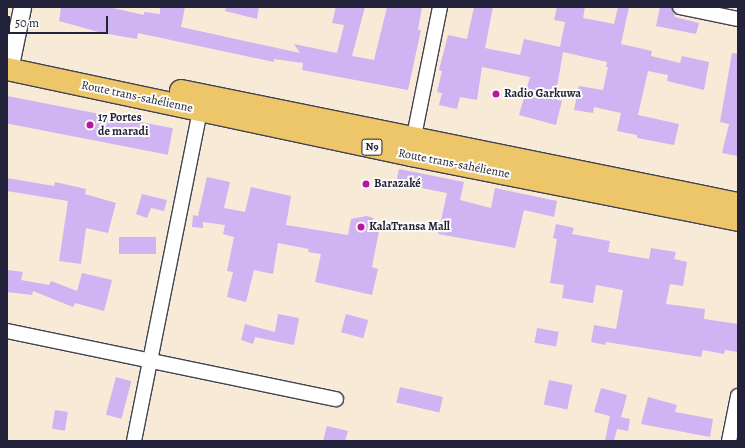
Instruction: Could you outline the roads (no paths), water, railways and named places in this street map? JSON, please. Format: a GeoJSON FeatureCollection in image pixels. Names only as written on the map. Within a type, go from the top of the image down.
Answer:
{"type":"FeatureCollection","features":[{"type":"Feature","properties":{"kind":"highway","name":"Route trans-sahélienne"},"geometry":{"type":"LineString","coordinates":[[9,62],[412,147],[738,220]]}},
{"type":"Feature","properties":{"kind":"highway","name":"Route trans-sahélienne"},"geometry":{"type":"LineString","coordinates":[[412,147],[738,204]]}},
{"type":"Feature","properties":{"kind":"street"},"geometry":{"type":"LineString","coordinates":[[9,62],[22,7]]}},
{"type":"Feature","properties":{"kind":"street"},"geometry":{"type":"LineString","coordinates":[[412,147],[440,7]]}},
{"type":"Feature","properties":{"kind":"street"},"geometry":{"type":"LineString","coordinates":[[688,8],[738,19]]}},
{"type":"Feature","properties":{"kind":"street"},"geometry":{"type":"LineString","coordinates":[[134,441],[202,103]]}},
{"type":"Feature","properties":{"kind":"street"},"geometry":{"type":"LineString","coordinates":[[7,331],[336,399]]}},
{"type":"Feature","properties":{"kind":"street"},"geometry":{"type":"LineString","coordinates":[[729,441],[738,396]]}},
{"type":"Feature","properties":{"kind":"place","name":"Radio Garkuwa"},"geometry":{"type":"Point","coordinates":[496,94]}},
{"type":"Feature","properties":{"kind":"place","name":"17 Portes de maradi"},"geometry":{"type":"Point","coordinates":[90,125]}},
{"type":"Feature","properties":{"kind":"place","name":"Barazaké"},"geometry":{"type":"Point","coordinates":[366,184]}},
{"type":"Feature","properties":{"kind":"place","name":"KalaTransa Mall"},"geometry":{"type":"Point","coordinates":[361,227]}}]}
